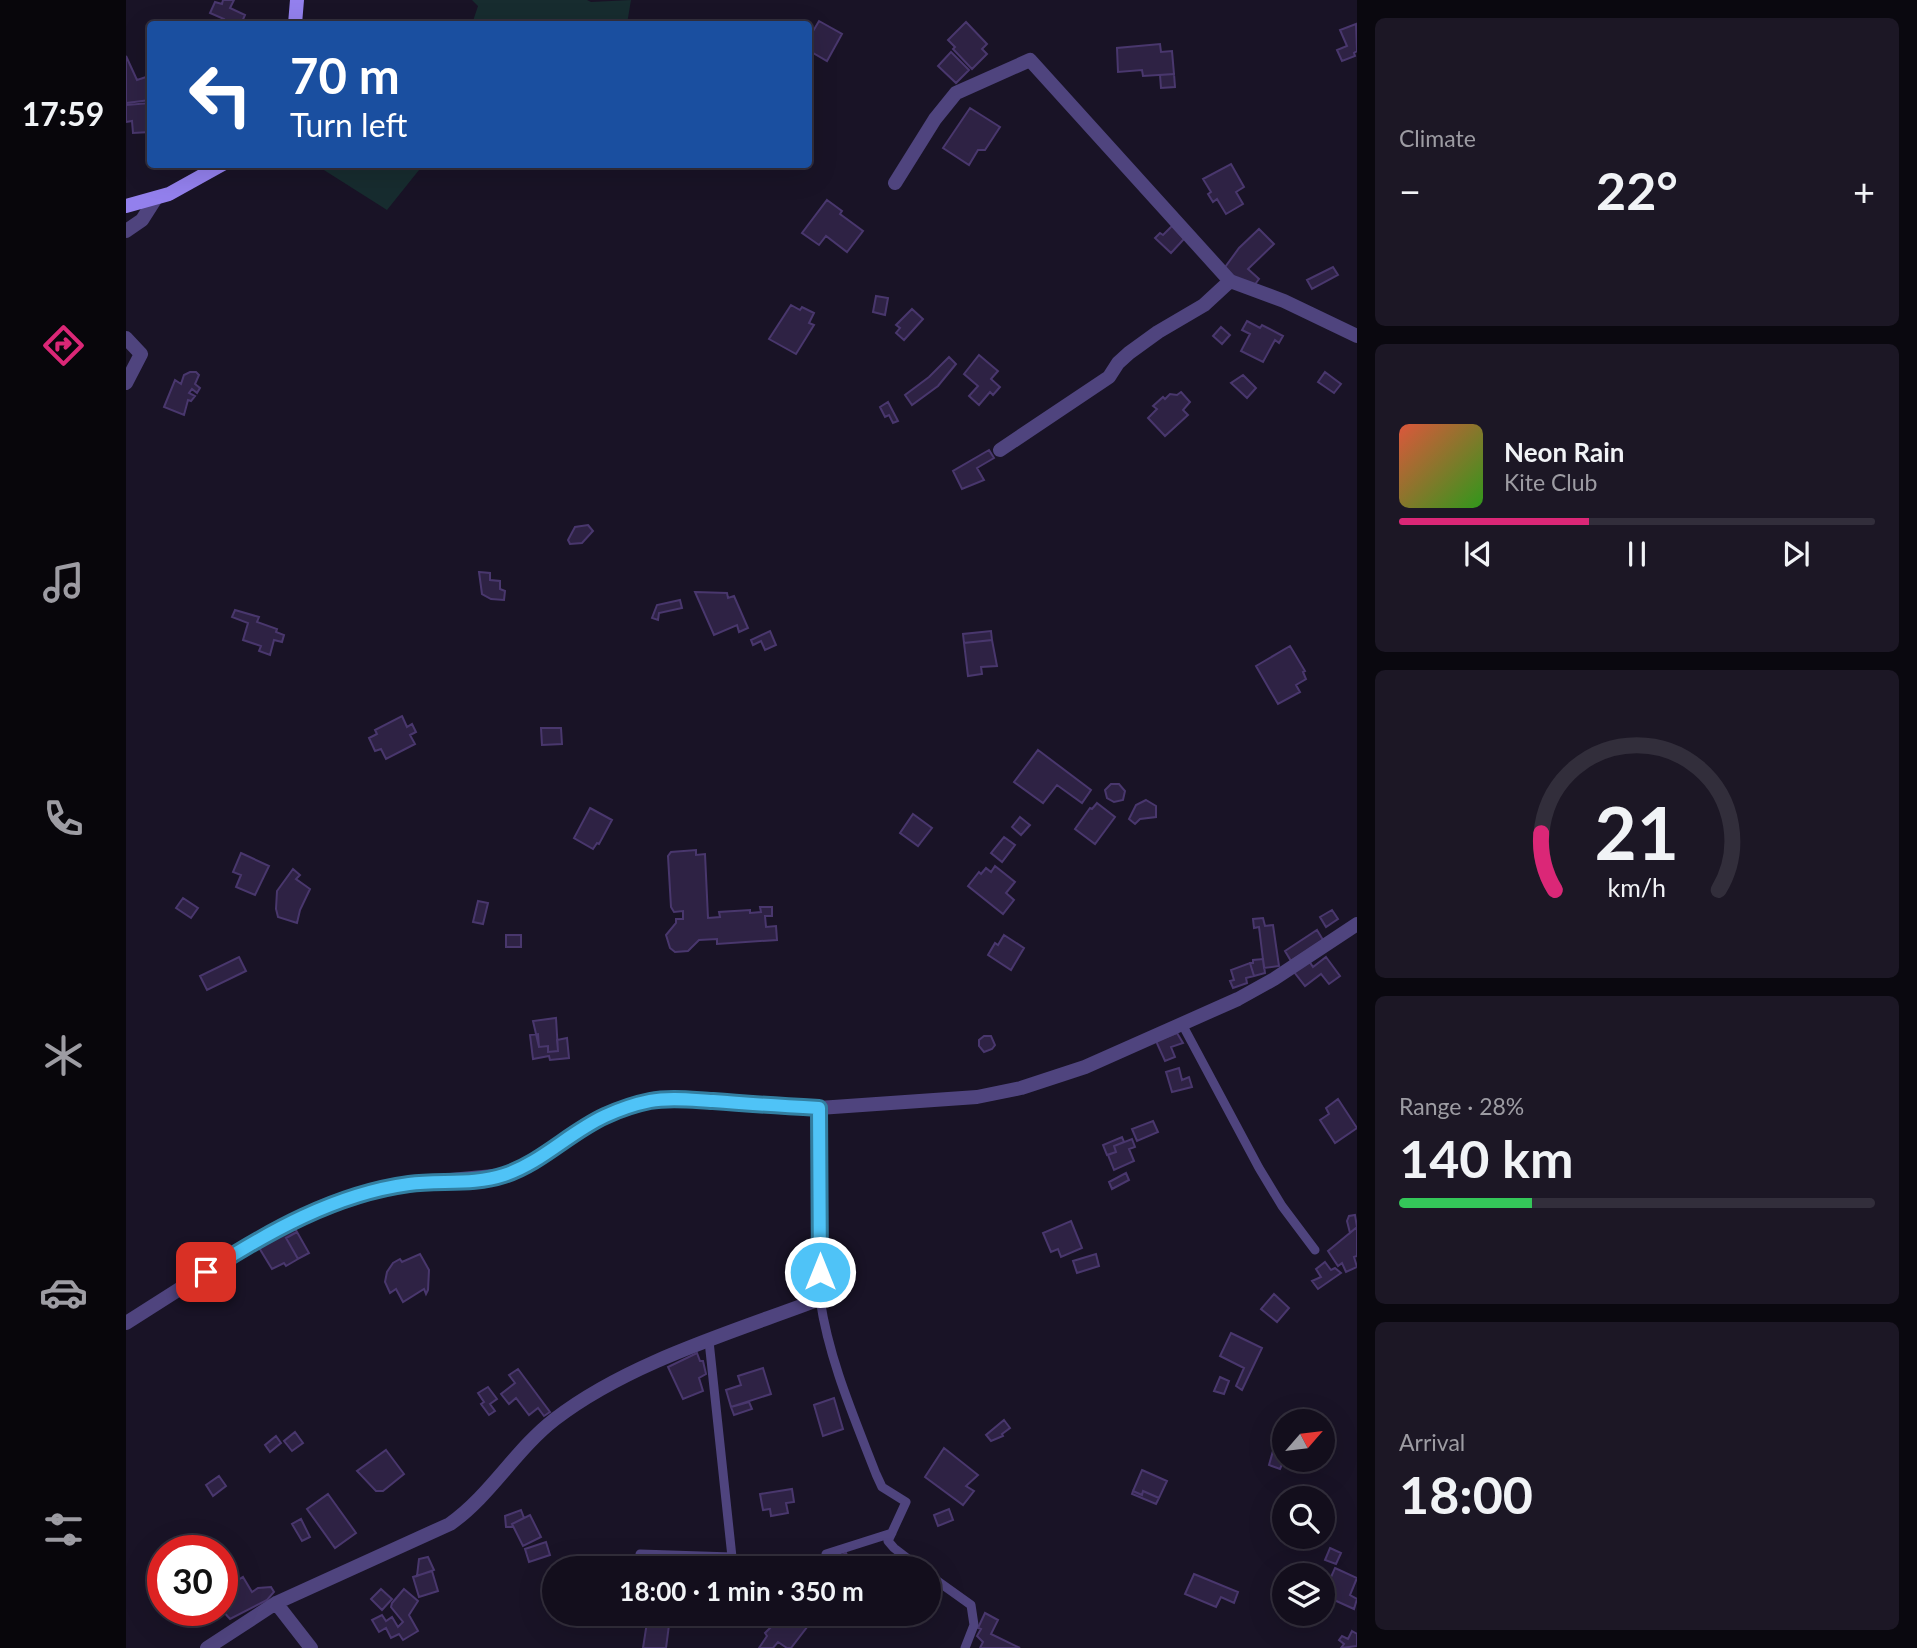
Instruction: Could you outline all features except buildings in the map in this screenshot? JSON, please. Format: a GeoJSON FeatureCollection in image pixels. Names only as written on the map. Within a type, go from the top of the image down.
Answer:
{"type":"FeatureCollection","features":[{"type":"Feature","properties":{"kind":"main road"},"geometry":{"type":"LineString","coordinates":[[295,21],[297,0]]}},
{"type":"Feature","properties":{"kind":"main road"},"geometry":{"type":"LineString","coordinates":[[126,206],[169,194],[216,168]]}},
{"type":"Feature","properties":{"kind":"street"},"geometry":{"type":"LineString","coordinates":[[895,183],[935,119],[956,93],[1030,60],[1230,281],[1284,301],[1357,336]]}},
{"type":"Feature","properties":{"kind":"street"},"geometry":{"type":"LineString","coordinates":[[126,231],[142,220],[156,198]]}},
{"type":"Feature","properties":{"kind":"street"},"geometry":{"type":"LineString","coordinates":[[1000,450],[1109,377],[1129,353],[1204,305],[1230,281]]}},
{"type":"Feature","properties":{"kind":"street"},"geometry":{"type":"LineString","coordinates":[[126,338],[141,354],[126,383]]}},
{"type":"Feature","properties":{"kind":"street"},"geometry":{"type":"LineString","coordinates":[[126,1323],[266,1234],[299,1218],[351,1198],[408,1184],[476,1180],[504,1175],[528,1164],[586,1125],[609,1114],[650,1101],[680,1099],[819,1108],[977,1097],[1021,1088],[1085,1067],[1182,1024],[1274,979],[1357,924]]}},
{"type":"Feature","properties":{"kind":"street"},"geometry":{"type":"LineString","coordinates":[[207,1648],[276,1603],[450,1524],[469,1510],[531,1439],[557,1417],[622,1377],[668,1356],[820,1299],[819,1108]]}},
{"type":"Feature","properties":{"kind":"street"},"geometry":{"type":"LineString","coordinates":[[276,1603],[311,1648]]}},
{"type":"Feature","properties":{"kind":"lane"},"geometry":{"type":"LineString","coordinates":[[1182,1024],[1259,1168],[1282,1206],[1315,1250]]}},
{"type":"Feature","properties":{"kind":"lane"},"geometry":{"type":"LineString","coordinates":[[820,1299],[825,1331],[839,1377],[876,1474],[882,1487],[906,1502],[888,1541],[904,1556]]}},
{"type":"Feature","properties":{"kind":"lane"},"geometry":{"type":"LineString","coordinates":[[640,1554],[732,1557],[709,1341]]}},
{"type":"Feature","properties":{"kind":"lane"},"geometry":{"type":"LineString","coordinates":[[826,1555],[892,1533]]}},
{"type":"Feature","properties":{"kind":"lane"},"geometry":{"type":"LineString","coordinates":[[941,1584],[971,1605],[974,1625],[965,1648]]}},
{"type":"Feature","properties":{"kind":"green space"},"geometry":{"type":"Polygon","coordinates":[[[472,0],[631,0],[628,21],[473,21],[478,6],[472,0]]]}},
{"type":"Feature","properties":{"kind":"green space"},"geometry":{"type":"Polygon","coordinates":[[[321,168],[421,168],[387,210],[321,168]]]}},
{"type":"Feature","properties":{"kind":"route"},"geometry":{"type":"LineString","coordinates":[[206,1272],[266,1234],[351,1198],[408,1184],[476,1180],[504,1175],[528,1164],[586,1125],[609,1114],[650,1101],[680,1099],[819,1108],[820,1272]]}}]}
